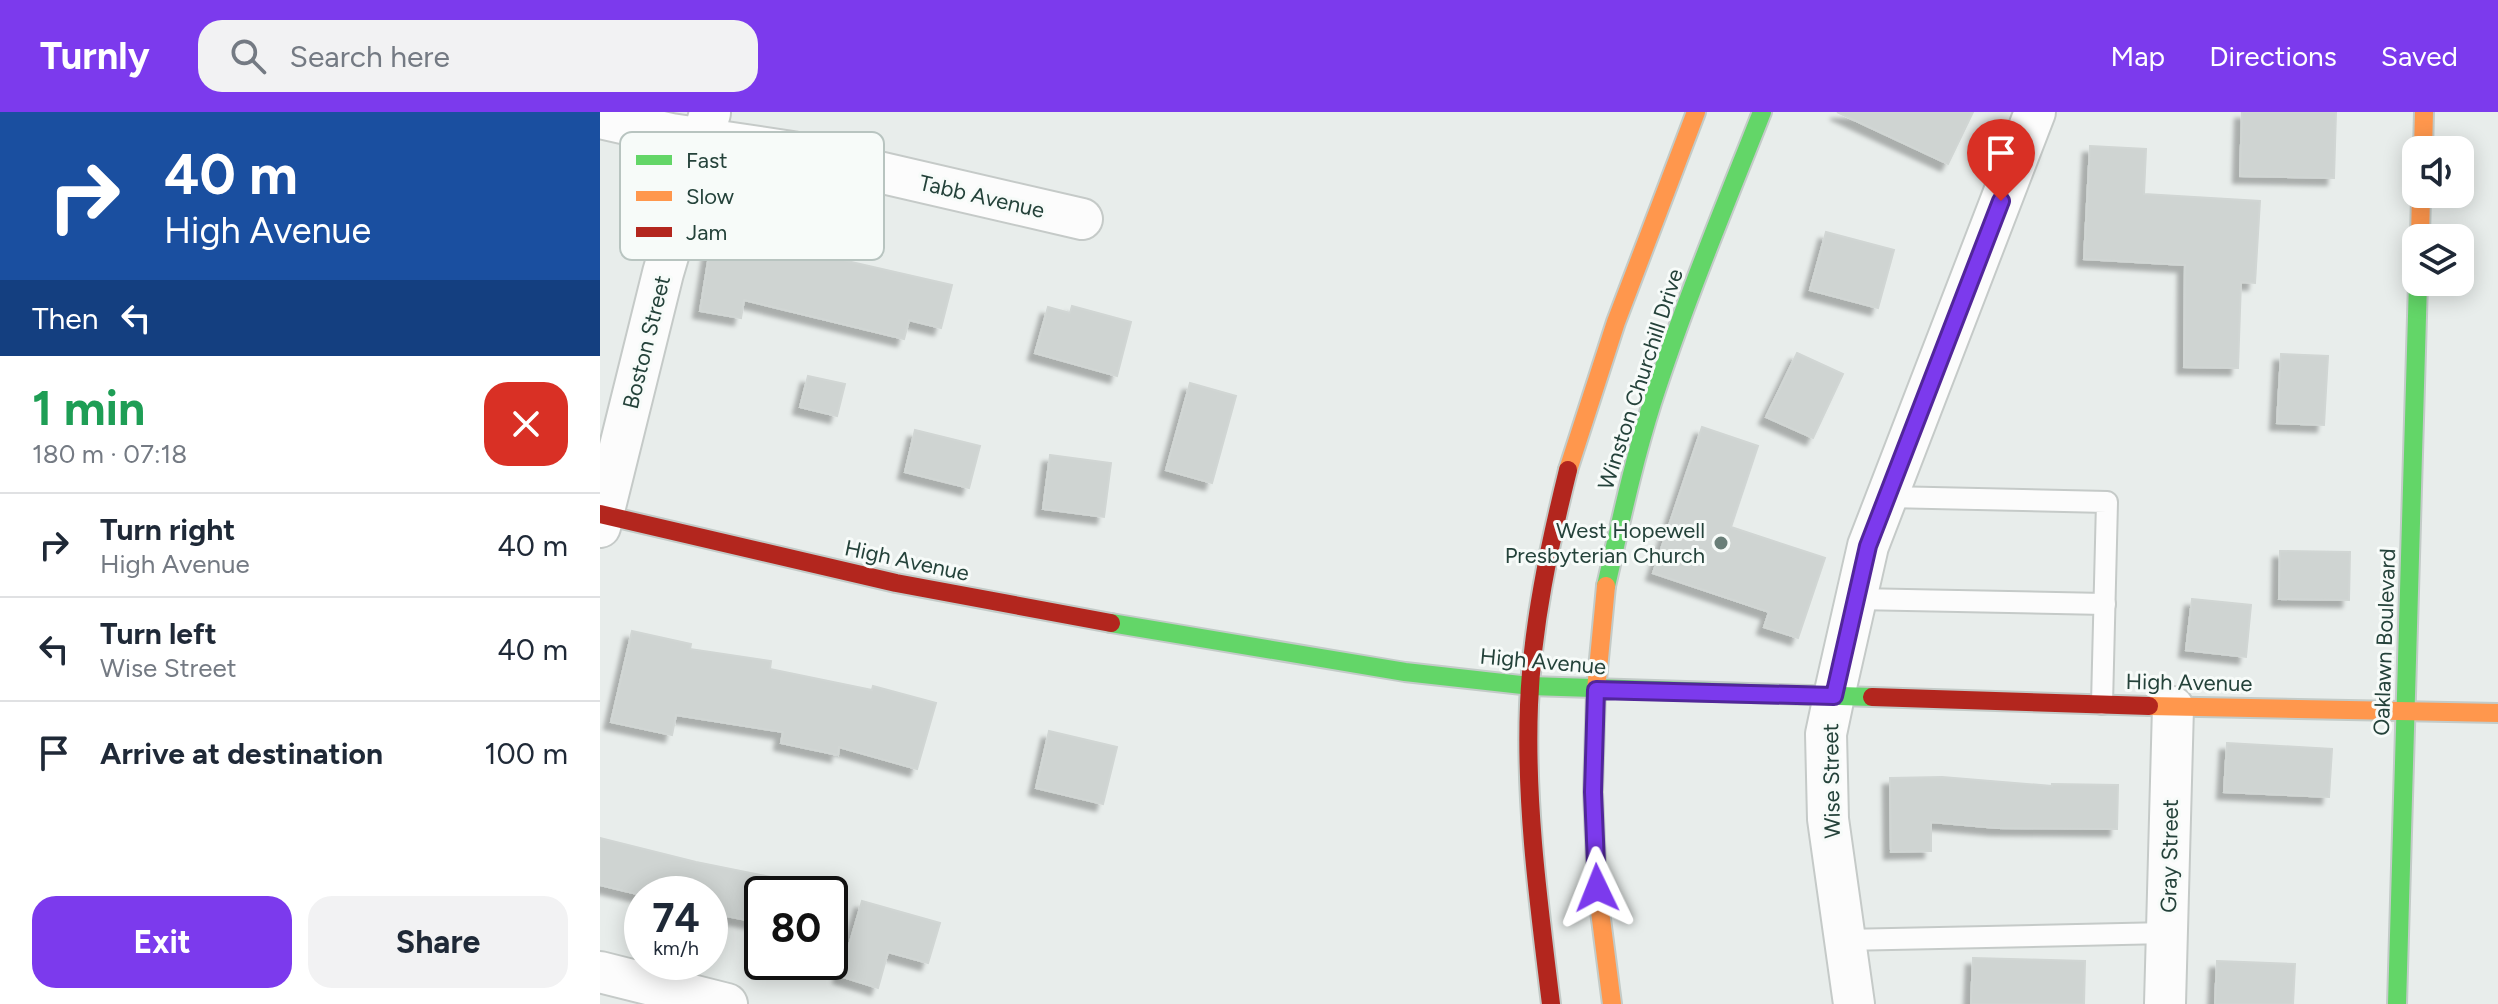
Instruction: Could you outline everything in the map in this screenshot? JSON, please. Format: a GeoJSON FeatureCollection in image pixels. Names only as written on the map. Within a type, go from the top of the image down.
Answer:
{"type":"FeatureCollection","features":[{"type":"Feature","properties":{"kind":"main road","name":"Winston Churchill Drive"},"geometry":{"type":"LineString","coordinates":[[1551,1004],[1542,938],[1531,785],[1530,686],[1539,611],[1562,489],[1582,423],[1696,112]]}},
{"type":"Feature","properties":{"kind":"main road","name":"Winston Churchill Drive"},"geometry":{"type":"LineString","coordinates":[[1612,1004],[1597,888],[1593,792],[1603,599],[1625,501],[1652,404],[1693,286],[1762,112]]}},
{"type":"Feature","properties":{"kind":"main road"},"geometry":{"type":"LineString","coordinates":[[2423,136],[2424,112]]}},
{"type":"Feature","properties":{"kind":"main road","name":"Oaklawn Boulevard"},"geometry":{"type":"LineString","coordinates":[[2397,1004],[2418,296]]}},
{"type":"Feature","properties":{"kind":"main road","name":"High Avenue"},"geometry":{"type":"LineString","coordinates":[[601,518],[1031,610],[1405,672],[1530,686],[2173,707],[2498,713]]}},
{"type":"Feature","properties":{"kind":"street","name":"Wise Street"},"geometry":{"type":"LineString","coordinates":[[1854,1004],[1828,819],[1826,734],[1868,546],[2035,112]]}},
{"type":"Feature","properties":{"kind":"street","name":"Tabb Avenue"},"geometry":{"type":"LineString","coordinates":[[600,118],[706,125],[728,132]]}},
{"type":"Feature","properties":{"kind":"street","name":"Tabb Avenue"},"geometry":{"type":"LineString","coordinates":[[884,173],[1082,219]]}},
{"type":"Feature","properties":{"kind":"street","name":"Boston Street"},"geometry":{"type":"LineString","coordinates":[[601,518],[667,260]]}},
{"type":"Feature","properties":{"kind":"street","name":"Gray Street"},"geometry":{"type":"LineString","coordinates":[[2165,1004],[2173,707]]}},
{"type":"Feature","properties":{"kind":"street"},"geometry":{"type":"LineString","coordinates":[[600,972],[727,1004]]}},
{"type":"Feature","properties":{"kind":"lane"},"geometry":{"type":"LineString","coordinates":[[1888,497],[2107,502],[2102,704]]}},
{"type":"Feature","properties":{"kind":"lane"},"geometry":{"type":"LineString","coordinates":[[1856,599],[2105,604]]}},
{"type":"Feature","properties":{"kind":"lane"},"geometry":{"type":"LineString","coordinates":[[1844,940],[2167,933]]}},
{"type":"Feature","properties":{"kind":"building"},"geometry":{"type":"Polygon","coordinates":[[[1837,112],[1973,112],[1948,164],[1837,112]]]}},
{"type":"Feature","properties":{"kind":"building"},"geometry":{"type":"Polygon","coordinates":[[[2242,112],[2336,112],[2334,178],[2240,176],[2242,112]]]}},
{"type":"Feature","properties":{"kind":"building"},"geometry":{"type":"Polygon","coordinates":[[[2090,146],[2146,149],[2144,194],[2260,201],[2255,283],[2241,282],[2238,368],[2184,367],[2185,265],[2084,259],[2090,146]]]}},
{"type":"Feature","properties":{"kind":"building"},"geometry":{"type":"Polygon","coordinates":[[[1826,232],[1894,250],[1878,308],[1810,290],[1826,232]]]}},
{"type":"Feature","properties":{"kind":"building"},"geometry":{"type":"Polygon","coordinates":[[[708,260],[843,260],[952,285],[941,328],[909,320],[904,339],[744,300],[741,318],[700,311],[708,260]]]}},
{"type":"Feature","properties":{"kind":"building"},"geometry":{"type":"Polygon","coordinates":[[[1072,306],[1131,322],[1117,376],[1035,353],[1048,307],[1070,313],[1072,306]]]}},
{"type":"Feature","properties":{"kind":"building"},"geometry":{"type":"Polygon","coordinates":[[[1797,353],[1843,374],[1813,438],[1766,417],[1797,353]]]}},
{"type":"Feature","properties":{"kind":"building"},"geometry":{"type":"Polygon","coordinates":[[[2281,354],[2328,356],[2324,425],[2277,423],[2281,354]]]}},
{"type":"Feature","properties":{"kind":"building"},"geometry":{"type":"Polygon","coordinates":[[[808,376],[845,384],[837,416],[800,407],[808,376]]]}},
{"type":"Feature","properties":{"kind":"building"},"geometry":{"type":"Polygon","coordinates":[[[1190,383],[1236,396],[1212,483],[1166,470],[1190,383]]]}},
{"type":"Feature","properties":{"kind":"building","name":"West Hopewell Presbyterian Church"},"geometry":{"type":"Polygon","coordinates":[[[1702,427],[1758,446],[1731,527],[1825,558],[1798,638],[1764,627],[1769,612],[1653,573],[1702,427]]]}},
{"type":"Feature","properties":{"kind":"building"},"geometry":{"type":"Polygon","coordinates":[[[915,430],[980,446],[969,488],[905,472],[915,430]]]}},
{"type":"Feature","properties":{"kind":"building"},"geometry":{"type":"Polygon","coordinates":[[[1050,455],[1111,463],[1104,517],[1043,509],[1050,455]]]}},
{"type":"Feature","properties":{"kind":"building"},"geometry":{"type":"Polygon","coordinates":[[[2280,551],[2350,552],[2349,600],[2279,599],[2280,551]]]}},
{"type":"Feature","properties":{"kind":"building"},"geometry":{"type":"Polygon","coordinates":[[[2192,599],[2251,605],[2246,657],[2186,650],[2192,599]]]}},
{"type":"Feature","properties":{"kind":"building"},"geometry":{"type":"Polygon","coordinates":[[[632,631],[691,644],[690,649],[771,661],[770,669],[872,690],[873,686],[936,703],[917,769],[839,747],[838,755],[781,743],[783,732],[676,715],[672,735],[611,722],[632,631]]]}},
{"type":"Feature","properties":{"kind":"building"},"geometry":{"type":"Polygon","coordinates":[[[1049,731],[1117,747],[1103,804],[1036,788],[1049,731]]]}},
{"type":"Feature","properties":{"kind":"building"},"geometry":{"type":"Polygon","coordinates":[[[2227,743],[2332,749],[2329,797],[2224,792],[2227,743]]]}},
{"type":"Feature","properties":{"kind":"building"},"geometry":{"type":"Polygon","coordinates":[[[1942,777],[2052,786],[2118,785],[2117,829],[1997,828],[1931,822],[1931,851],[1891,852],[1890,778],[1942,777]]]}},
{"type":"Feature","properties":{"kind":"building"},"geometry":{"type":"Polygon","coordinates":[[[600,838],[766,876],[744,876],[744,919],[728,916],[728,876],[624,876],[624,891],[600,885],[600,838]]]}},
{"type":"Feature","properties":{"kind":"building"},"geometry":{"type":"Polygon","coordinates":[[[862,901],[940,923],[928,963],[888,952],[878,988],[848,979],[848,949],[862,901]]]}},
{"type":"Feature","properties":{"kind":"building"},"geometry":{"type":"Polygon","coordinates":[[[1973,958],[2085,961],[2084,1004],[1971,1004],[1973,958]]]}},
{"type":"Feature","properties":{"kind":"building"},"geometry":{"type":"Polygon","coordinates":[[[2217,961],[2295,964],[2293,1004],[2215,1004],[2217,961]]]}},
{"type":"Feature","properties":{"kind":"traffic: fast"},"geometry":{"type":"LineString","coordinates":[[1606,586],[1633,471],[1664,366],[1762,112]]}},
{"type":"Feature","properties":{"kind":"traffic: fast"},"geometry":{"type":"LineString","coordinates":[[2397,1004],[2418,296]]}},
{"type":"Feature","properties":{"kind":"traffic: fast"},"geometry":{"type":"LineString","coordinates":[[1111,623],[1405,672],[1530,686],[1872,697]]}},
{"type":"Feature","properties":{"kind":"traffic: slow"},"geometry":{"type":"LineString","coordinates":[[1568,470],[1616,322],[1696,112]]}},
{"type":"Feature","properties":{"kind":"traffic: slow"},"geometry":{"type":"LineString","coordinates":[[2423,136],[2424,112]]}},
{"type":"Feature","properties":{"kind":"traffic: slow"},"geometry":{"type":"LineString","coordinates":[[2420,224],[2421,208]]}},
{"type":"Feature","properties":{"kind":"traffic: slow"},"geometry":{"type":"LineString","coordinates":[[1606,586],[1596,690],[1593,792],[1597,888],[1612,1004]]}},
{"type":"Feature","properties":{"kind":"traffic: slow"},"geometry":{"type":"LineString","coordinates":[[2149,706],[2498,713]]}},
{"type":"Feature","properties":{"kind":"traffic: jam"},"geometry":{"type":"LineString","coordinates":[[1551,1004],[1531,817],[1529,705],[1542,587],[1568,470]]}},
{"type":"Feature","properties":{"kind":"traffic: jam"},"geometry":{"type":"LineString","coordinates":[[600,514],[896,583],[1111,623]]}},
{"type":"Feature","properties":{"kind":"traffic: jam"},"geometry":{"type":"LineString","coordinates":[[1872,697],[2149,706]]}},
{"type":"Feature","properties":{"kind":"place","name":"West Hopewell Presbyterian Church"},"geometry":{"type":"Point","coordinates":[1721,543]}},
{"type":"Feature","properties":{"kind":"route"},"geometry":{"type":"LineString","coordinates":[[1597,888],[1593,792],[1596,690],[1834,696],[1868,546],[2001,201]]}}]}
